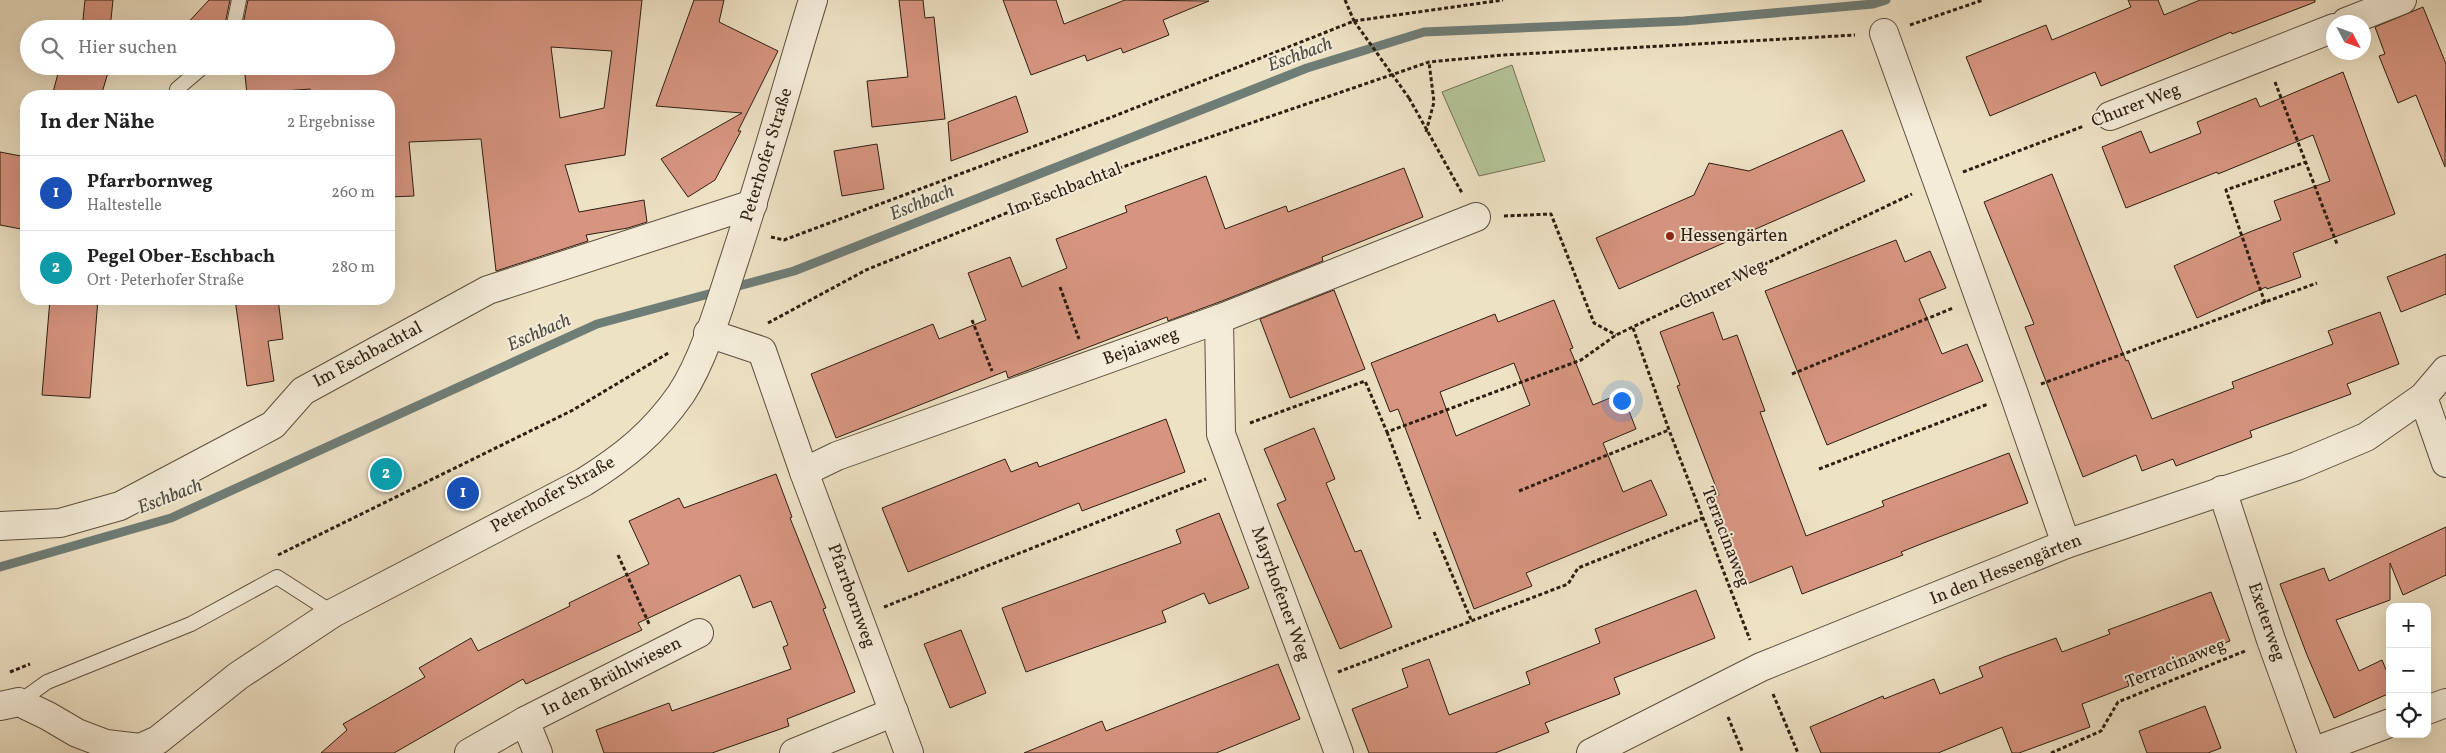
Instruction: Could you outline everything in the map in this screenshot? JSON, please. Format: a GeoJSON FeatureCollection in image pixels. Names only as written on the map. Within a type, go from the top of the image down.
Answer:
{"type":"FeatureCollection","features":[{"type":"Feature","properties":{"kind":"street","name":"Peterhofer Straße"},"geometry":{"type":"LineString","coordinates":[[139,750],[158,740],[238,676],[333,613],[584,482],[620,460],[643,440],[682,392],[695,368],[720,303],[753,204],[813,0]]}},
{"type":"Feature","properties":{"kind":"street"},"geometry":{"type":"LineString","coordinates":[[2364,15],[2402,0]]}},
{"type":"Feature","properties":{"kind":"street","name":"Churer Weg"},"geometry":{"type":"LineString","coordinates":[[2110,116],[2326,31]]}},
{"type":"Feature","properties":{"kind":"street"},"geometry":{"type":"LineString","coordinates":[[1884,33],[2066,544]]}},
{"type":"Feature","properties":{"kind":"street","name":"Im Eschbachtal"},"geometry":{"type":"LineString","coordinates":[[0,526],[60,522],[120,506],[272,425],[303,391],[488,290],[753,204]]}},
{"type":"Feature","properties":{"kind":"street","name":"Bejaiaweg"},"geometry":{"type":"LineString","coordinates":[[804,472],[837,456],[1219,319],[1476,216]]}},
{"type":"Feature","properties":{"kind":"street","name":"Mayrhofener Weg"},"geometry":{"type":"LineString","coordinates":[[1219,319],[1221,434],[1339,753]]}},
{"type":"Feature","properties":{"kind":"street","name":"Pfarrbornweg"},"geometry":{"type":"LineString","coordinates":[[708,333],[762,351],[804,472],[909,753]]}},
{"type":"Feature","properties":{"kind":"street","name":"In den Hessengärten"},"geometry":{"type":"LineString","coordinates":[[1591,753],[1761,667],[2066,544],[2297,466],[2366,438],[2423,397],[2446,370]]}},
{"type":"Feature","properties":{"kind":"street"},"geometry":{"type":"LineString","coordinates":[[2423,397],[2446,463]]}},
{"type":"Feature","properties":{"kind":"street","name":"Exeterweg"},"geometry":{"type":"LineString","coordinates":[[2222,490],[2271,640],[2312,753],[2386,725]]}},
{"type":"Feature","properties":{"kind":"street","name":"In den Brühlwiesen"},"geometry":{"type":"LineString","coordinates":[[468,753],[525,721],[700,633]]}},
{"type":"Feature","properties":{"kind":"street"},"geometry":{"type":"LineString","coordinates":[[2431,708],[2446,702]]}},
{"type":"Feature","properties":{"kind":"street"},"geometry":{"type":"LineString","coordinates":[[10,704],[48,716],[77,733],[106,744],[139,750]]}},
{"type":"Feature","properties":{"kind":"street"},"geometry":{"type":"LineString","coordinates":[[794,753],[894,712]]}},
{"type":"Feature","properties":{"kind":"street","name":"In den Brühlwiesen"},"geometry":{"type":"LineString","coordinates":[[525,721],[538,753]]}},
{"type":"Feature","properties":{"kind":"lane"},"geometry":{"type":"LineString","coordinates":[[235,20],[239,0]]}},
{"type":"Feature","properties":{"kind":"lane"},"geometry":{"type":"LineString","coordinates":[[177,89],[193,75]]}},
{"type":"Feature","properties":{"kind":"lane"},"geometry":{"type":"LineString","coordinates":[[10,704],[47,682],[190,624],[277,577],[333,613]]}},
{"type":"Feature","properties":{"kind":"path"},"geometry":{"type":"LineString","coordinates":[[1345,0],[1354,21],[1409,98],[1426,132],[1476,216],[1551,214],[1594,324],[1616,335],[1581,360],[1387,432]]}},
{"type":"Feature","properties":{"kind":"path"},"geometry":{"type":"LineString","coordinates":[[744,230],[784,240],[1112,117],[1354,21],[1503,0]]}},
{"type":"Feature","properties":{"kind":"path","name":"Im Eschbachtal"},"geometry":{"type":"LineString","coordinates":[[758,325],[768,323],[866,270],[1105,173],[1429,62],[1513,54],[1884,33],[1983,0]]}},
{"type":"Feature","properties":{"kind":"path"},"geometry":{"type":"LineString","coordinates":[[2265,56],[2337,244]]}},
{"type":"Feature","properties":{"kind":"path"},"geometry":{"type":"LineString","coordinates":[[1426,132],[1434,102],[1429,62]]}},
{"type":"Feature","properties":{"kind":"path","name":"Churer Weg"},"geometry":{"type":"LineString","coordinates":[[1616,335],[1938,181],[2110,116]]}},
{"type":"Feature","properties":{"kind":"path"},"geometry":{"type":"LineString","coordinates":[[2265,303],[2226,190],[2306,162]]}},
{"type":"Feature","properties":{"kind":"path"},"geometry":{"type":"LineString","coordinates":[[1819,469],[2014,394],[2317,283]]}},
{"type":"Feature","properties":{"kind":"path"},"geometry":{"type":"LineString","coordinates":[[1060,287],[1089,366]]}},
{"type":"Feature","properties":{"kind":"path"},"geometry":{"type":"LineString","coordinates":[[1792,374],[1979,297]]}},
{"type":"Feature","properties":{"kind":"path"},"geometry":{"type":"LineString","coordinates":[[972,320],[1002,397]]}},
{"type":"Feature","properties":{"kind":"path","name":"Terracinaweg"},"geometry":{"type":"LineString","coordinates":[[1633,328],[1703,518],[1761,667],[1798,753]]}},
{"type":"Feature","properties":{"kind":"path"},"geometry":{"type":"LineString","coordinates":[[274,557],[573,410],[680,346],[708,333]]}},
{"type":"Feature","properties":{"kind":"path"},"geometry":{"type":"LineString","coordinates":[[1221,434],[1365,380],[1420,519]]}},
{"type":"Feature","properties":{"kind":"path"},"geometry":{"type":"LineString","coordinates":[[1519,491],[1669,430]]}},
{"type":"Feature","properties":{"kind":"path"},"geometry":{"type":"LineString","coordinates":[[858,617],[1233,468]]}},
{"type":"Feature","properties":{"kind":"path"},"geometry":{"type":"LineString","coordinates":[[1312,681],[1472,622],[1568,584],[1578,568],[1703,518]]}},
{"type":"Feature","properties":{"kind":"path"},"geometry":{"type":"LineString","coordinates":[[1434,532],[1472,622]]}},
{"type":"Feature","properties":{"kind":"path"},"geometry":{"type":"LineString","coordinates":[[618,555],[662,652]]}},
{"type":"Feature","properties":{"kind":"path","name":"Terracinaweg"},"geometry":{"type":"LineString","coordinates":[[2051,753],[2100,731],[2118,702],[2271,640]]}},
{"type":"Feature","properties":{"kind":"path"},"geometry":{"type":"LineString","coordinates":[[9,673],[36,662]]}},
{"type":"Feature","properties":{"kind":"path"},"geometry":{"type":"LineString","coordinates":[[1716,690],[1743,753]]}},
{"type":"Feature","properties":{"kind":"green space"},"geometry":{"type":"Polygon","coordinates":[[[1512,65],[1545,161],[1479,176],[1442,92],[1512,65]]]}},
{"type":"Feature","properties":{"kind":"building"},"geometry":{"type":"Polygon","coordinates":[[[85,0],[113,0],[111,20],[83,20],[85,0]]]}},
{"type":"Feature","properties":{"kind":"building"},"geometry":{"type":"Polygon","coordinates":[[[209,0],[230,0],[226,20],[190,20],[209,0]]]}},
{"type":"Feature","properties":{"kind":"building"},"geometry":{"type":"Polygon","coordinates":[[[248,0],[642,0],[625,155],[565,165],[579,212],[644,200],[647,222],[628,228],[586,235],[588,241],[496,271],[481,139],[409,142],[414,196],[395,197],[395,90],[247,90],[245,75],[395,75],[395,20],[244,20],[248,0]],[[551,47],[560,118],[604,108],[612,51],[551,47]]]}},
{"type":"Feature","properties":{"kind":"building"},"geometry":{"type":"Polygon","coordinates":[[[694,0],[724,0],[719,22],[778,51],[738,131],[741,131],[715,180],[688,197],[661,159],[742,113],[656,106],[694,0]]]}},
{"type":"Feature","properties":{"kind":"building"},"geometry":{"type":"Polygon","coordinates":[[[899,0],[923,0],[925,18],[934,17],[945,119],[872,127],[867,81],[908,77],[899,0]]]}},
{"type":"Feature","properties":{"kind":"building"},"geometry":{"type":"Polygon","coordinates":[[[1003,0],[1056,0],[1064,24],[1125,0],[1209,1],[1163,20],[1169,35],[1123,53],[1121,48],[1087,61],[1085,55],[1031,75],[1003,0]]]}},
{"type":"Feature","properties":{"kind":"building"},"geometry":{"type":"Polygon","coordinates":[[[2128,0],[2158,0],[2164,15],[2200,0],[2315,0],[2315,2],[2232,34],[2231,32],[2101,86],[2095,72],[1990,116],[1966,57],[2046,25],[2052,40],[2131,7],[2128,0]]]}},
{"type":"Feature","properties":{"kind":"building"},"geometry":{"type":"Polygon","coordinates":[[[2423,7],[2446,64],[2445,167],[2416,95],[2398,103],[2379,56],[2385,54],[2375,27],[2423,7]]]}},
{"type":"Feature","properties":{"kind":"building"},"geometry":{"type":"Polygon","coordinates":[[[2343,72],[2395,214],[2293,253],[2301,277],[2267,289],[2266,287],[2197,318],[2174,266],[2281,220],[2274,201],[2330,181],[2313,135],[2218,174],[2217,172],[2126,208],[2102,147],[2141,131],[2150,153],[2201,133],[2197,122],[2256,98],[2260,107],[2343,72]]]}},
{"type":"Feature","properties":{"kind":"building"},"geometry":{"type":"Polygon","coordinates":[[[58,75],[107,75],[103,90],[54,90],[58,75]]]}},
{"type":"Feature","properties":{"kind":"building"},"geometry":{"type":"Polygon","coordinates":[[[1016,96],[1028,132],[951,161],[948,122],[1016,96]]]}},
{"type":"Feature","properties":{"kind":"building"},"geometry":{"type":"Polygon","coordinates":[[[1842,130],[1865,181],[1619,289],[1596,238],[1694,195],[1709,163],[1749,171],[1842,130]]]}},
{"type":"Feature","properties":{"kind":"building"},"geometry":{"type":"Polygon","coordinates":[[[877,144],[884,189],[842,196],[834,151],[877,144]]]}},
{"type":"Feature","properties":{"kind":"building"},"geometry":{"type":"Polygon","coordinates":[[[0,152],[20,156],[20,229],[0,225],[0,152]]]}},
{"type":"Feature","properties":{"kind":"building"},"geometry":{"type":"Polygon","coordinates":[[[1404,168],[1423,217],[1322,257],[1323,261],[1222,301],[1168,321],[1167,317],[1008,378],[1006,371],[836,438],[811,374],[933,324],[939,339],[986,320],[968,273],[1010,257],[1022,287],[1067,268],[1056,239],[1127,212],[1125,206],[1206,176],[1225,229],[1286,206],[1288,212],[1404,168]]]}},
{"type":"Feature","properties":{"kind":"building"},"geometry":{"type":"Polygon","coordinates":[[[2052,174],[2126,361],[2128,360],[2152,419],[2234,388],[2232,382],[2333,344],[2328,331],[2380,312],[2399,364],[2347,384],[2351,394],[2250,431],[2252,437],[2176,466],[2173,459],[2142,471],[2136,455],[2083,477],[2025,327],[2034,324],[1984,202],[2052,174]]]}},
{"type":"Feature","properties":{"kind":"building"},"geometry":{"type":"Polygon","coordinates":[[[1896,240],[1905,262],[1930,251],[1946,288],[1919,299],[1942,354],[1967,344],[1983,381],[1827,445],[1765,291],[1896,240]]]}},
{"type":"Feature","properties":{"kind":"building"},"geometry":{"type":"Polygon","coordinates":[[[2446,254],[2446,294],[2401,312],[2387,277],[2446,254]]]}},
{"type":"Feature","properties":{"kind":"building"},"geometry":{"type":"Polygon","coordinates":[[[1334,290],[1365,369],[1290,398],[1260,319],[1334,290]]]}},
{"type":"Feature","properties":{"kind":"building"},"geometry":{"type":"Polygon","coordinates":[[[1554,300],[1573,348],[1570,349],[1593,405],[1622,393],[1636,429],[1603,443],[1623,492],[1651,480],[1667,515],[1526,573],[1532,586],[1474,609],[1398,409],[1390,412],[1371,363],[1495,314],[1498,322],[1554,300]],[[1514,363],[1440,392],[1456,436],[1530,405],[1514,363]]]}},
{"type":"Feature","properties":{"kind":"building"},"geometry":{"type":"Polygon","coordinates":[[[50,305],[98,305],[90,398],[42,395],[50,305]]]}},
{"type":"Feature","properties":{"kind":"building"},"geometry":{"type":"Polygon","coordinates":[[[236,305],[279,305],[283,339],[268,341],[274,381],[247,386],[236,305]]]}},
{"type":"Feature","properties":{"kind":"building"},"geometry":{"type":"Polygon","coordinates":[[[1713,312],[1723,340],[1737,335],[1765,411],[1760,412],[1806,536],[1884,506],[1882,501],[2009,453],[2028,503],[1901,552],[1903,555],[1802,594],[1792,566],[1742,586],[1708,499],[1719,495],[1677,386],[1680,385],[1660,332],[1713,312]]]}},
{"type":"Feature","properties":{"kind":"building"},"geometry":{"type":"Polygon","coordinates":[[[1166,419],[1185,472],[1082,511],[1079,503],[908,572],[882,508],[1005,459],[1011,472],[1037,462],[1039,467],[1166,419]]]}},
{"type":"Feature","properties":{"kind":"building"},"geometry":{"type":"Polygon","coordinates":[[[1314,428],[1335,479],[1326,483],[1355,552],[1361,550],[1392,627],[1340,649],[1277,504],[1286,500],[1264,449],[1314,428]]]}},
{"type":"Feature","properties":{"kind":"building"},"geometry":{"type":"Polygon","coordinates":[[[776,474],[792,517],[790,518],[826,608],[823,609],[855,692],[787,719],[789,726],[712,753],[604,753],[596,730],[669,703],[672,711],[791,669],[783,647],[788,645],[771,601],[753,608],[740,575],[638,623],[642,630],[526,684],[523,679],[394,753],[321,753],[347,730],[343,724],[425,677],[419,668],[471,638],[478,651],[570,606],[569,603],[649,564],[629,521],[679,498],[684,508],[776,474]]]}},
{"type":"Feature","properties":{"kind":"building"},"geometry":{"type":"Polygon","coordinates":[[[1219,513],[1249,588],[1209,604],[1204,593],[1162,611],[1166,622],[1026,672],[1002,608],[1181,543],[1176,530],[1219,513]]]}},
{"type":"Feature","properties":{"kind":"building"},"geometry":{"type":"Polygon","coordinates":[[[2446,527],[2446,575],[2403,595],[2390,563],[2390,600],[2336,620],[2359,671],[2382,660],[2386,670],[2386,695],[2334,718],[2280,584],[2324,568],[2329,581],[2446,527]]]}},
{"type":"Feature","properties":{"kind":"building"},"geometry":{"type":"Polygon","coordinates":[[[1696,590],[1715,638],[1614,678],[1620,694],[1545,723],[1549,732],[1495,753],[1369,753],[1352,709],[1408,687],[1402,669],[1429,659],[1449,715],[1530,684],[1526,672],[1600,643],[1595,629],[1696,590]]]}},
{"type":"Feature","properties":{"kind":"building"},"geometry":{"type":"Polygon","coordinates":[[[2211,592],[2230,641],[2127,680],[2129,686],[2082,704],[2090,727],[2019,753],[2012,753],[2002,727],[1938,753],[1821,753],[1810,727],[1883,696],[1884,699],[1934,679],[1940,694],[1983,677],[1979,667],[2004,657],[2056,638],[2062,652],[2110,634],[2108,630],[2211,592]]]}},
{"type":"Feature","properties":{"kind":"building"},"geometry":{"type":"Polygon","coordinates":[[[961,630],[986,693],[950,708],[924,644],[961,630]]]}},
{"type":"Feature","properties":{"kind":"building"},"geometry":{"type":"Polygon","coordinates":[[[1278,664],[1300,719],[1216,753],[1024,753],[1102,721],[1106,731],[1278,664]]]}},
{"type":"Feature","properties":{"kind":"building"},"geometry":{"type":"Polygon","coordinates":[[[2205,706],[2221,748],[2208,753],[2147,753],[2139,731],[2205,706]]]}},
{"type":"Feature","properties":{"kind":"waterway","name":"Eschbach"},"geometry":{"type":"LineString","coordinates":[[0,567],[171,518],[597,324],[794,271],[1307,68],[1424,32],[1684,21],[1873,4],[1886,0]]}},
{"type":"Feature","properties":{"kind":"place","name":"Hessengärten"},"geometry":{"type":"Point","coordinates":[1670,236]}},
{"type":"Feature","properties":{"kind":"place","name":"Pegel Ober-Eschbach"},"geometry":{"type":"Point","coordinates":[386,474]}},
{"type":"Feature","properties":{"kind":"place","name":"Pfarrbornweg"},"geometry":{"type":"Point","coordinates":[463,493]}}]}
